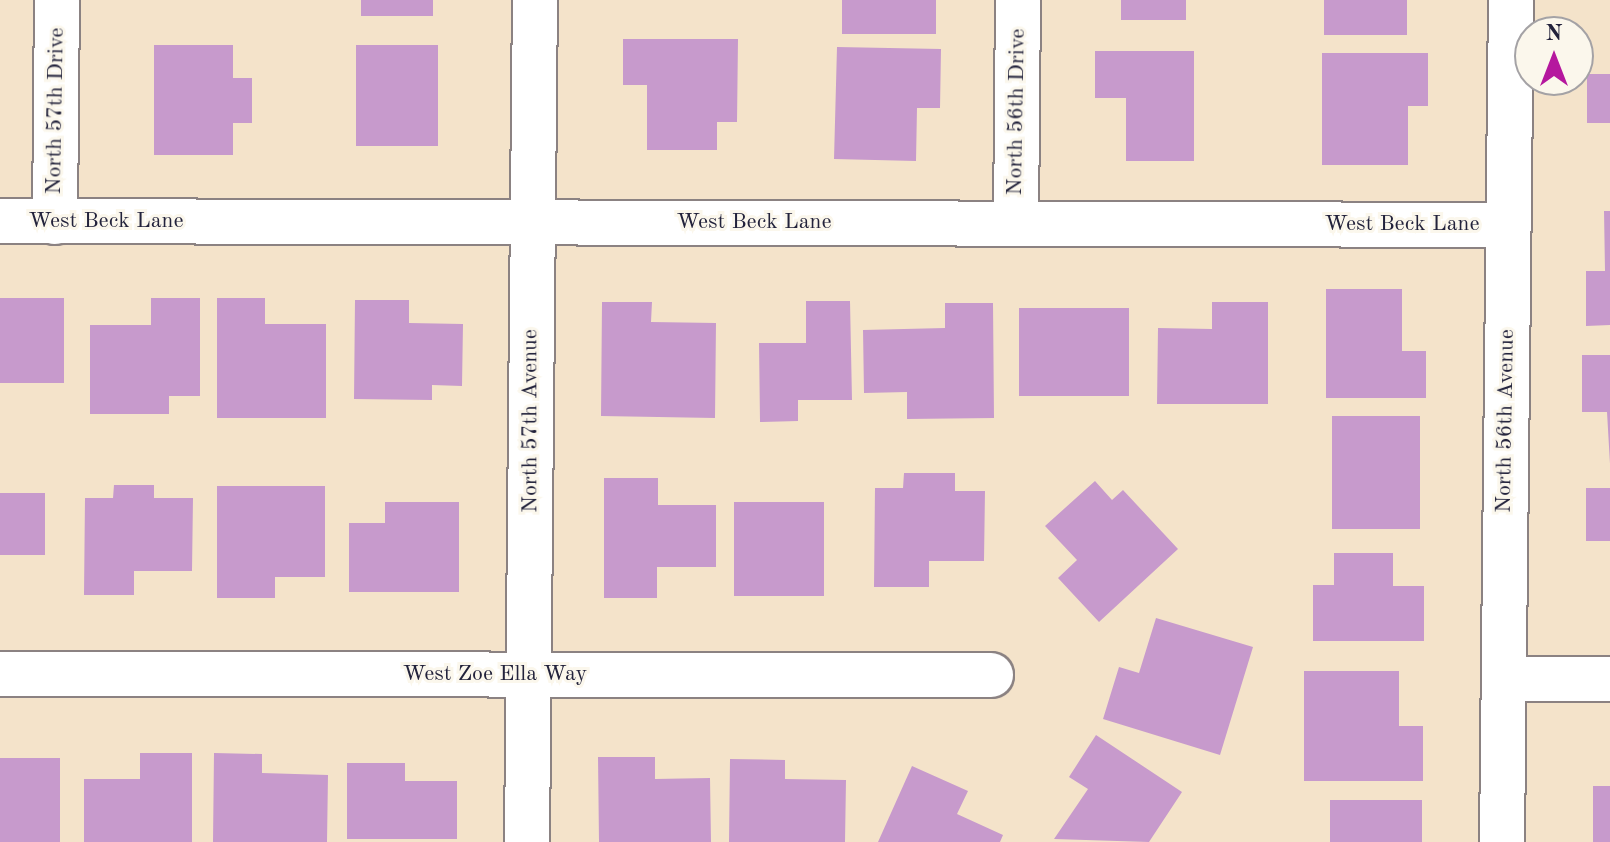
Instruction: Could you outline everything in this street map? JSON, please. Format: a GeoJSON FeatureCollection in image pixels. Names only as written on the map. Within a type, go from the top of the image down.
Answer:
{"type":"FeatureCollection","features":[{"type":"Feature","properties":{"kind":"street","name":"North 57th Drive"},"geometry":{"type":"LineString","coordinates":[[55,222],[57,0]]}},
{"type":"Feature","properties":{"kind":"street","name":"North 57th Avenue"},"geometry":{"type":"LineString","coordinates":[[527,842],[535,0]]}},
{"type":"Feature","properties":{"kind":"street","name":"North 56th Drive"},"geometry":{"type":"LineString","coordinates":[[1016,224],[1018,0]]}},
{"type":"Feature","properties":{"kind":"street","name":"North 56th Avenue"},"geometry":{"type":"LineString","coordinates":[[1502,842],[1511,0]]}},
{"type":"Feature","properties":{"kind":"street","name":"West Beck Lane"},"geometry":{"type":"LineString","coordinates":[[0,221],[1509,225]]}},
{"type":"Feature","properties":{"kind":"street","name":"West Zoe Ella Way"},"geometry":{"type":"LineString","coordinates":[[0,674],[991,675]]}},
{"type":"Feature","properties":{"kind":"street"},"geometry":{"type":"LineString","coordinates":[[1504,679],[1610,679]]}},
{"type":"Feature","properties":{"kind":"building"},"geometry":{"type":"Polygon","coordinates":[[[361,0],[433,0],[433,16],[361,16],[361,0]]]}},
{"type":"Feature","properties":{"kind":"building"},"geometry":{"type":"Polygon","coordinates":[[[842,0],[936,0],[936,34],[842,34],[842,0]]]}},
{"type":"Feature","properties":{"kind":"building"},"geometry":{"type":"Polygon","coordinates":[[[1121,0],[1186,0],[1186,20],[1121,20],[1121,0]]]}},
{"type":"Feature","properties":{"kind":"building"},"geometry":{"type":"Polygon","coordinates":[[[1324,0],[1407,0],[1407,35],[1324,35],[1324,0]]]}},
{"type":"Feature","properties":{"kind":"building"},"geometry":{"type":"Polygon","coordinates":[[[623,39],[738,39],[737,122],[717,122],[717,150],[647,150],[647,85],[623,85],[623,39]]]}},
{"type":"Feature","properties":{"kind":"building"},"geometry":{"type":"Polygon","coordinates":[[[154,45],[233,45],[233,78],[252,78],[252,123],[233,123],[233,155],[154,155],[154,45]]]}},
{"type":"Feature","properties":{"kind":"building"},"geometry":{"type":"Polygon","coordinates":[[[356,45],[438,45],[438,146],[356,146],[356,45]]]}},
{"type":"Feature","properties":{"kind":"building"},"geometry":{"type":"Polygon","coordinates":[[[837,47],[941,49],[940,108],[917,108],[916,161],[834,159],[837,47]]]}},
{"type":"Feature","properties":{"kind":"building"},"geometry":{"type":"Polygon","coordinates":[[[1095,51],[1194,51],[1194,161],[1126,161],[1126,98],[1095,98],[1095,51]]]}},
{"type":"Feature","properties":{"kind":"building"},"geometry":{"type":"Polygon","coordinates":[[[1322,53],[1428,53],[1428,106],[1408,106],[1408,165],[1322,165],[1322,53]]]}},
{"type":"Feature","properties":{"kind":"building"},"geometry":{"type":"Polygon","coordinates":[[[1594,74],[1610,74],[1610,123],[1587,123],[1587,96],[1594,96],[1594,74]]]}},
{"type":"Feature","properties":{"kind":"building"},"geometry":{"type":"Polygon","coordinates":[[[1604,211],[1610,211],[1610,325],[1586,326],[1586,271],[1605,271],[1604,211]]]}},
{"type":"Feature","properties":{"kind":"building"},"geometry":{"type":"Polygon","coordinates":[[[1326,289],[1402,289],[1402,351],[1426,351],[1426,398],[1326,398],[1326,289]]]}},
{"type":"Feature","properties":{"kind":"building"},"geometry":{"type":"Polygon","coordinates":[[[0,298],[64,298],[64,383],[0,383],[0,298]]]}},
{"type":"Feature","properties":{"kind":"building"},"geometry":{"type":"Polygon","coordinates":[[[151,298],[200,298],[200,396],[169,396],[169,414],[90,414],[90,325],[151,325],[151,298]]]}},
{"type":"Feature","properties":{"kind":"building"},"geometry":{"type":"Polygon","coordinates":[[[217,298],[265,298],[265,324],[326,324],[326,418],[217,418],[217,298]]]}},
{"type":"Feature","properties":{"kind":"building"},"geometry":{"type":"Polygon","coordinates":[[[355,300],[409,300],[409,323],[463,324],[462,386],[432,385],[432,400],[354,399],[355,300]]]}},
{"type":"Feature","properties":{"kind":"building"},"geometry":{"type":"Polygon","coordinates":[[[806,301],[850,301],[852,400],[798,400],[798,421],[760,422],[759,343],[806,343],[806,301]]]}},
{"type":"Feature","properties":{"kind":"building"},"geometry":{"type":"Polygon","coordinates":[[[602,302],[652,302],[651,322],[716,323],[715,418],[601,416],[602,302]]]}},
{"type":"Feature","properties":{"kind":"building"},"geometry":{"type":"Polygon","coordinates":[[[1212,302],[1268,302],[1268,404],[1157,404],[1158,328],[1212,329],[1212,302]]]}},
{"type":"Feature","properties":{"kind":"building"},"geometry":{"type":"Polygon","coordinates":[[[945,303],[993,303],[994,418],[907,419],[907,392],[864,393],[863,330],[945,328],[945,303]]]}},
{"type":"Feature","properties":{"kind":"building"},"geometry":{"type":"Polygon","coordinates":[[[1019,308],[1129,308],[1129,396],[1019,396],[1019,308]]]}},
{"type":"Feature","properties":{"kind":"building"},"geometry":{"type":"Polygon","coordinates":[[[1582,355],[1610,355],[1610,464],[1607,412],[1582,412],[1582,355]]]}},
{"type":"Feature","properties":{"kind":"building"},"geometry":{"type":"Polygon","coordinates":[[[1332,416],[1420,416],[1420,529],[1332,529],[1332,416]]]}},
{"type":"Feature","properties":{"kind":"building"},"geometry":{"type":"Polygon","coordinates":[[[904,473],[955,473],[955,491],[985,491],[984,561],[929,561],[929,587],[874,587],[875,488],[903,488],[904,473]]]}},
{"type":"Feature","properties":{"kind":"building"},"geometry":{"type":"Polygon","coordinates":[[[604,478],[658,478],[658,505],[716,505],[716,567],[657,567],[657,598],[604,598],[604,478]]]}},
{"type":"Feature","properties":{"kind":"building"},"geometry":{"type":"Polygon","coordinates":[[[1095,481],[1112,500],[1123,490],[1178,549],[1099,622],[1058,578],[1077,560],[1045,526],[1095,481]]]}},
{"type":"Feature","properties":{"kind":"building"},"geometry":{"type":"Polygon","coordinates":[[[114,485],[154,485],[154,498],[193,498],[192,571],[134,571],[134,595],[84,595],[85,498],[113,498],[114,485]]]}},
{"type":"Feature","properties":{"kind":"building"},"geometry":{"type":"Polygon","coordinates":[[[217,486],[325,486],[325,577],[275,577],[275,598],[217,598],[217,486]]]}},
{"type":"Feature","properties":{"kind":"building"},"geometry":{"type":"Polygon","coordinates":[[[1586,488],[1610,488],[1610,541],[1586,541],[1586,488]]]}},
{"type":"Feature","properties":{"kind":"building"},"geometry":{"type":"Polygon","coordinates":[[[0,493],[45,493],[45,555],[0,555],[0,493]]]}},
{"type":"Feature","properties":{"kind":"building"},"geometry":{"type":"Polygon","coordinates":[[[385,502],[459,502],[459,592],[349,592],[349,523],[385,523],[385,502]]]}},
{"type":"Feature","properties":{"kind":"building"},"geometry":{"type":"Polygon","coordinates":[[[734,502],[824,502],[824,596],[734,596],[734,502]]]}},
{"type":"Feature","properties":{"kind":"building"},"geometry":{"type":"Polygon","coordinates":[[[1334,553],[1393,553],[1393,586],[1424,586],[1424,641],[1313,641],[1313,585],[1334,585],[1334,553]]]}},
{"type":"Feature","properties":{"kind":"building"},"geometry":{"type":"Polygon","coordinates":[[[1156,618],[1253,647],[1220,755],[1103,719],[1119,667],[1139,673],[1156,618]]]}},
{"type":"Feature","properties":{"kind":"building"},"geometry":{"type":"Polygon","coordinates":[[[1304,671],[1399,671],[1399,726],[1423,726],[1423,781],[1304,781],[1304,671]]]}},
{"type":"Feature","properties":{"kind":"building"},"geometry":{"type":"Polygon","coordinates":[[[1096,735],[1182,792],[1149,842],[1054,839],[1088,789],[1069,777],[1096,735]]]}},
{"type":"Feature","properties":{"kind":"building"},"geometry":{"type":"Polygon","coordinates":[[[140,753],[192,753],[192,842],[84,842],[84,779],[140,779],[140,753]]]}},
{"type":"Feature","properties":{"kind":"building"},"geometry":{"type":"Polygon","coordinates":[[[214,753],[262,754],[262,773],[328,775],[327,842],[213,842],[214,753]]]}},
{"type":"Feature","properties":{"kind":"building"},"geometry":{"type":"Polygon","coordinates":[[[598,757],[655,757],[655,779],[710,778],[711,842],[599,842],[598,757]]]}},
{"type":"Feature","properties":{"kind":"building"},"geometry":{"type":"Polygon","coordinates":[[[0,758],[60,758],[60,842],[0,842],[0,758]]]}},
{"type":"Feature","properties":{"kind":"building"},"geometry":{"type":"Polygon","coordinates":[[[730,759],[785,760],[785,779],[846,780],[845,842],[729,842],[730,759]]]}},
{"type":"Feature","properties":{"kind":"building"},"geometry":{"type":"Polygon","coordinates":[[[347,763],[405,763],[405,781],[457,781],[457,839],[347,839],[347,763]]]}},
{"type":"Feature","properties":{"kind":"building"},"geometry":{"type":"Polygon","coordinates":[[[912,766],[968,791],[957,814],[1003,835],[1000,842],[878,842],[912,766]]]}},
{"type":"Feature","properties":{"kind":"building"},"geometry":{"type":"Polygon","coordinates":[[[1593,786],[1610,786],[1610,842],[1593,842],[1593,786]]]}},
{"type":"Feature","properties":{"kind":"building"},"geometry":{"type":"Polygon","coordinates":[[[1330,800],[1422,800],[1422,842],[1330,842],[1330,800]]]}}]}
